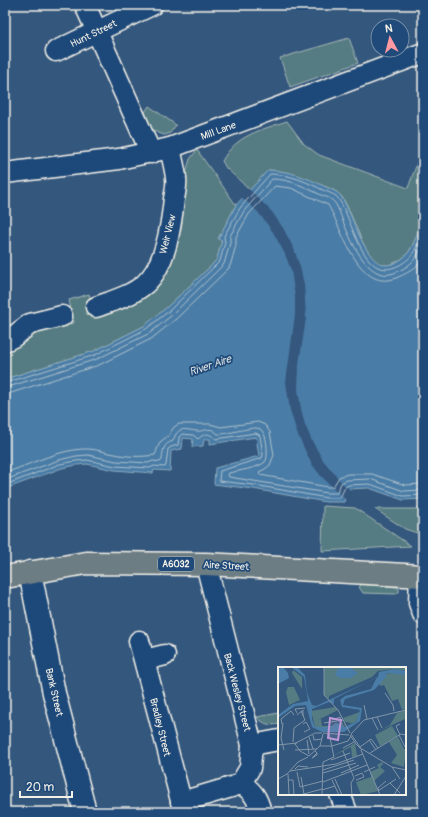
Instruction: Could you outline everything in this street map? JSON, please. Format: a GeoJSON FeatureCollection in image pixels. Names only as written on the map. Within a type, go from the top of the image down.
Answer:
{"type":"FeatureCollection","features":[{"type":"Feature","properties":{"kind":"main road","name":"Aire Street"},"geometry":{"type":"LineString","coordinates":[[30,572],[86,563],[206,564],[422,576]]}},
{"type":"Feature","properties":{"kind":"main road","name":"A6032"},"geometry":{"type":"LineString","coordinates":[[5,577],[30,572]]}},
{"type":"Feature","properties":{"kind":"street","name":"Weir View"},"geometry":{"type":"LineString","coordinates":[[85,5],[97,31],[176,179],[169,234],[165,249],[157,268],[146,283],[136,290],[121,298],[96,307]]}},
{"type":"Feature","properties":{"kind":"street","name":"Hunt Street"},"geometry":{"type":"LineString","coordinates":[[56,52],[152,5]]}},
{"type":"Feature","properties":{"kind":"street","name":"Mill Lane"},"geometry":{"type":"LineString","coordinates":[[5,173],[119,159],[160,150],[423,53]]}},
{"type":"Feature","properties":{"kind":"street"},"geometry":{"type":"LineString","coordinates":[[5,341],[13,338],[30,324],[62,316]]}},
{"type":"Feature","properties":{"kind":"street","name":"Back Wesley Street"},"geometry":{"type":"LineString","coordinates":[[206,564],[252,745],[250,768],[241,783]]}},
{"type":"Feature","properties":{"kind":"street","name":"Bank Street"},"geometry":{"type":"LineString","coordinates":[[30,572],[54,693],[85,812]]}},
{"type":"Feature","properties":{"kind":"street"},"geometry":{"type":"LineString","coordinates":[[422,576],[419,603],[423,614]]}},
{"type":"Feature","properties":{"kind":"street","name":"Bradley Street"},"geometry":{"type":"LineString","coordinates":[[139,641],[182,807]]}},
{"type":"Feature","properties":{"kind":"street"},"geometry":{"type":"LineString","coordinates":[[145,660],[165,655]]}},
{"type":"Feature","properties":{"kind":"street"},"geometry":{"type":"LineString","coordinates":[[252,745],[278,740]]}},
{"type":"Feature","properties":{"kind":"street"},"geometry":{"type":"LineString","coordinates":[[182,807],[241,783],[254,793],[261,812]]}},
{"type":"Feature","properties":{"kind":"street"},"geometry":{"type":"LineString","coordinates":[[340,795],[347,812]]}},
{"type":"Feature","properties":{"kind":"green space"},"geometry":{"type":"Polygon","coordinates":[[[349,38],[358,63],[290,87],[280,58],[349,38]]]}},
{"type":"Feature","properties":{"kind":"green space"},"geometry":{"type":"Polygon","coordinates":[[[149,106],[176,125],[170,133],[165,135],[158,133],[151,128],[145,112],[149,106]]]}},
{"type":"Feature","properties":{"kind":"green space"},"geometry":{"type":"Polygon","coordinates":[[[287,121],[304,144],[319,155],[408,188],[423,147],[423,229],[419,230],[412,247],[406,255],[391,264],[382,265],[373,259],[366,249],[343,199],[334,190],[295,174],[268,170],[250,190],[226,168],[222,161],[234,145],[250,135],[287,121]]]}},
{"type":"Feature","properties":{"kind":"green space"},"geometry":{"type":"Polygon","coordinates":[[[197,150],[236,205],[218,239],[222,240],[217,259],[166,308],[144,326],[94,351],[5,379],[5,345],[23,335],[74,323],[69,300],[89,294],[95,316],[135,297],[176,233],[182,213],[187,169],[190,159],[197,150]]]}},
{"type":"Feature","properties":{"kind":"green space"},"geometry":{"type":"Polygon","coordinates":[[[323,506],[355,508],[411,546],[322,551],[323,506]]]}},
{"type":"Feature","properties":{"kind":"green space"},"geometry":{"type":"Polygon","coordinates":[[[375,509],[423,509],[423,535],[405,529],[375,509]]]}},
{"type":"Feature","properties":{"kind":"green space"},"geometry":{"type":"Polygon","coordinates":[[[362,584],[396,587],[399,588],[399,592],[396,594],[363,593],[359,587],[362,584]]]}},
{"type":"Feature","properties":{"kind":"green space"},"geometry":{"type":"Polygon","coordinates":[[[278,713],[278,724],[267,724],[257,717],[278,713]]]}},
{"type":"Feature","properties":{"kind":"water","name":"River Aire"},"geometry":{"type":"Polygon","coordinates":[[[268,170],[298,175],[338,193],[344,201],[360,238],[367,250],[374,259],[383,264],[392,264],[407,255],[419,230],[423,229],[423,499],[403,500],[369,488],[348,489],[344,502],[326,502],[253,489],[214,484],[215,468],[259,456],[256,437],[210,444],[210,439],[204,439],[203,446],[192,447],[193,439],[183,438],[182,449],[171,451],[170,471],[154,470],[153,473],[114,470],[87,464],[77,465],[62,468],[5,489],[5,379],[94,351],[144,326],[166,308],[217,259],[222,240],[218,239],[236,205],[268,170]]]}},
{"type":"Feature","properties":{"kind":"pier"},"geometry":{"type":"Polygon","coordinates":[[[249,189],[272,212],[283,228],[294,249],[300,267],[304,284],[306,318],[299,364],[298,389],[301,409],[305,425],[323,460],[342,483],[352,491],[350,491],[346,500],[321,476],[311,463],[297,433],[290,410],[286,382],[295,315],[295,297],[291,270],[285,254],[273,232],[258,212],[241,197],[249,189]]]}}]}
